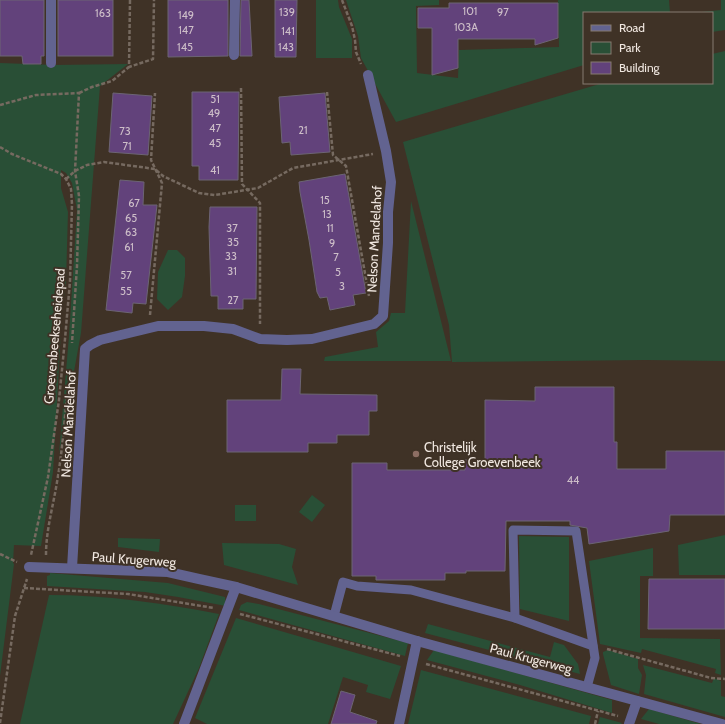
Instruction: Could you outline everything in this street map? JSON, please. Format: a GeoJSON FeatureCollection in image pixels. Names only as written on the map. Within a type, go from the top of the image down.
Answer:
{"type":"FeatureCollection","features":[{"type":"Feature","properties":{"kind":"street"},"geometry":{"type":"LineString","coordinates":[[51,0],[51,63]]}},
{"type":"Feature","properties":{"kind":"street"},"geometry":{"type":"LineString","coordinates":[[234,0],[234,55]]}},
{"type":"Feature","properties":{"kind":"street","name":"Nelson Mandelahof"},"geometry":{"type":"LineString","coordinates":[[72,568],[85,349],[100,340],[149,327],[163,325],[204,326],[233,330],[260,339],[312,339],[374,324],[384,316],[388,212],[391,182],[386,151],[368,75]]}},
{"type":"Feature","properties":{"kind":"street","name":"Paul Krugerweg"},"geometry":{"type":"LineString","coordinates":[[29,567],[168,572],[236,587],[417,641],[722,724]]}},
{"type":"Feature","properties":{"kind":"street"},"geometry":{"type":"LineString","coordinates":[[184,724],[236,587]]}},
{"type":"Feature","properties":{"kind":"street"},"geometry":{"type":"LineString","coordinates":[[398,724],[417,641]]}},
{"type":"Feature","properties":{"kind":"street"},"geometry":{"type":"LineString","coordinates":[[629,722],[637,701]]}},
{"type":"Feature","properties":{"kind":"lane"},"geometry":{"type":"LineString","coordinates":[[515,618],[513,530],[576,531],[594,658],[586,687]]}},
{"type":"Feature","properties":{"kind":"lane"},"geometry":{"type":"LineString","coordinates":[[334,616],[343,582],[357,586],[411,590],[515,618],[593,646]]}},
{"type":"Feature","properties":{"kind":"path"},"geometry":{"type":"LineString","coordinates":[[129,67],[130,0]]}},
{"type":"Feature","properties":{"kind":"path"},"geometry":{"type":"LineString","coordinates":[[0,105],[36,95],[79,93],[112,81],[129,67],[154,60],[154,0]]}},
{"type":"Feature","properties":{"kind":"path"},"geometry":{"type":"LineString","coordinates":[[342,0],[352,26],[356,52],[360,64],[368,75]]}},
{"type":"Feature","properties":{"kind":"path"},"geometry":{"type":"LineString","coordinates":[[241,88],[242,184],[260,203],[260,339]]}},
{"type":"Feature","properties":{"kind":"path","name":"Nelson Mandelahof"},"geometry":{"type":"LineString","coordinates":[[327,92],[333,155],[346,166],[374,324]]}},
{"type":"Feature","properties":{"kind":"path"},"geometry":{"type":"LineString","coordinates":[[72,347],[77,266],[79,196],[75,171],[79,93]]}},
{"type":"Feature","properties":{"kind":"path"},"geometry":{"type":"LineString","coordinates":[[149,327],[162,183],[151,160],[155,93]]}},
{"type":"Feature","properties":{"kind":"path"},"geometry":{"type":"LineString","coordinates":[[0,147],[12,154],[61,174],[66,179],[75,171],[87,165],[104,162],[155,169],[163,176],[199,193],[215,195],[258,188],[293,168],[386,151]]}},
{"type":"Feature","properties":{"kind":"path","name":"Groevenbeekseheidepad"},"geometry":{"type":"LineString","coordinates":[[29,567],[48,478],[66,339],[70,281],[72,211],[71,189],[66,179]]}},
{"type":"Feature","properties":{"kind":"path"},"geometry":{"type":"LineString","coordinates":[[46,568],[46,539],[60,462],[67,389]]}},
{"type":"Feature","properties":{"kind":"path"},"geometry":{"type":"LineString","coordinates":[[0,554],[29,567]]}},
{"type":"Feature","properties":{"kind":"path"},"geometry":{"type":"LineString","coordinates":[[0,723],[15,616],[24,588],[128,594],[227,610],[598,711],[629,722]]}},
{"type":"Feature","properties":{"kind":"path"},"geometry":{"type":"LineString","coordinates":[[593,646],[711,678],[725,679]]}},
{"type":"Feature","properties":{"kind":"path"},"geometry":{"type":"LineString","coordinates":[[595,724],[598,711]]}},
{"type":"Feature","properties":{"kind":"green space"},"geometry":{"type":"Polygon","coordinates":[[[316,0],[338,0],[339,7],[352,39],[352,58],[316,58],[316,0]]]}},
{"type":"Feature","properties":{"kind":"green space"},"geometry":{"type":"Polygon","coordinates":[[[346,0],[439,0],[439,5],[416,6],[417,73],[458,78],[459,50],[559,47],[558,0],[669,0],[670,12],[583,12],[583,65],[396,122],[361,58],[358,36],[346,0]]]}},
{"type":"Feature","properties":{"kind":"green space"},"geometry":{"type":"Polygon","coordinates":[[[721,0],[725,0],[725,30],[713,32],[713,12],[702,12],[721,10],[721,0]]]}},
{"type":"Feature","properties":{"kind":"green space"},"geometry":{"type":"Polygon","coordinates":[[[725,51],[725,361],[645,360],[452,362],[449,325],[403,142],[600,84],[713,84],[713,54],[725,51]]]}},
{"type":"Feature","properties":{"kind":"green space"},"geometry":{"type":"Polygon","coordinates":[[[0,63],[54,65],[128,64],[100,86],[81,333],[59,454],[69,336],[77,210],[72,183],[66,173],[61,170],[61,188],[68,212],[66,282],[62,312],[53,472],[41,546],[14,545],[14,564],[0,676],[0,63]]]}},
{"type":"Feature","properties":{"kind":"green space"},"geometry":{"type":"Polygon","coordinates":[[[411,201],[451,361],[324,361],[325,357],[378,347],[376,332],[389,321],[391,313],[405,313],[411,201]]]}},
{"type":"Feature","properties":{"kind":"green space"},"geometry":{"type":"Polygon","coordinates":[[[168,250],[177,250],[185,258],[185,276],[182,297],[168,310],[157,299],[158,272],[168,250]]]}},
{"type":"Feature","properties":{"kind":"green space"},"geometry":{"type":"Polygon","coordinates":[[[312,495],[325,505],[312,522],[299,512],[312,495]]]}},
{"type":"Feature","properties":{"kind":"green space"},"geometry":{"type":"Polygon","coordinates":[[[235,505],[256,505],[256,521],[235,521],[235,505]]]}},
{"type":"Feature","properties":{"kind":"green space"},"geometry":{"type":"Polygon","coordinates":[[[725,535],[725,575],[679,575],[678,545],[725,535]]]}},
{"type":"Feature","properties":{"kind":"green space"},"geometry":{"type":"Polygon","coordinates":[[[519,536],[569,537],[569,621],[520,609],[519,536]]]}},
{"type":"Feature","properties":{"kind":"green space"},"geometry":{"type":"Polygon","coordinates":[[[118,538],[160,539],[159,552],[118,547],[118,538]]]}},
{"type":"Feature","properties":{"kind":"green space"},"geometry":{"type":"Polygon","coordinates":[[[222,543],[279,544],[296,549],[292,567],[298,585],[224,565],[222,543]]]}},
{"type":"Feature","properties":{"kind":"green space"},"geometry":{"type":"Polygon","coordinates":[[[653,548],[653,576],[640,576],[640,638],[720,639],[721,675],[715,673],[716,669],[642,649],[641,653],[600,644],[589,561],[653,548]]]}},
{"type":"Feature","properties":{"kind":"green space"},"geometry":{"type":"Polygon","coordinates":[[[50,573],[168,583],[225,597],[226,606],[145,592],[47,586],[47,576],[50,575],[50,573]]]}},
{"type":"Feature","properties":{"kind":"green space"},"geometry":{"type":"Polygon","coordinates":[[[49,595],[92,596],[134,600],[219,614],[199,668],[173,724],[20,724],[49,595]]]}},
{"type":"Feature","properties":{"kind":"green space"},"geometry":{"type":"Polygon","coordinates":[[[247,602],[408,643],[405,656],[239,610],[241,605],[247,602]]]}},
{"type":"Feature","properties":{"kind":"green space"},"geometry":{"type":"Polygon","coordinates":[[[236,618],[401,666],[390,699],[366,692],[368,685],[343,677],[328,724],[207,724],[195,718],[236,618]]]}},
{"type":"Feature","properties":{"kind":"green space"},"geometry":{"type":"Polygon","coordinates":[[[428,624],[550,657],[554,642],[564,645],[578,664],[580,674],[425,633],[428,624]]]}},
{"type":"Feature","properties":{"kind":"green space"},"geometry":{"type":"Polygon","coordinates":[[[434,650],[612,700],[612,713],[520,685],[427,660],[434,650]]]}},
{"type":"Feature","properties":{"kind":"green space"},"geometry":{"type":"Polygon","coordinates":[[[608,650],[638,659],[638,668],[642,675],[639,694],[611,685],[603,654],[603,652],[608,650]]]}},
{"type":"Feature","properties":{"kind":"green space"},"geometry":{"type":"Polygon","coordinates":[[[643,665],[712,683],[714,678],[721,681],[721,696],[725,697],[725,717],[644,694],[646,675],[643,665]]]}},
{"type":"Feature","properties":{"kind":"green space"},"geometry":{"type":"Polygon","coordinates":[[[421,670],[591,716],[589,724],[408,724],[421,670]]]}},
{"type":"Feature","properties":{"kind":"green space"},"geometry":{"type":"Polygon","coordinates":[[[649,709],[701,724],[659,724],[641,719],[649,709]]]}},
{"type":"Feature","properties":{"kind":"green space"},"geometry":{"type":"Polygon","coordinates":[[[600,717],[622,723],[598,724],[600,717]]]}},
{"type":"Feature","properties":{"kind":"building"},"geometry":{"type":"Polygon","coordinates":[[[0,0],[44,0],[44,56],[41,56],[41,64],[23,64],[22,56],[0,56],[0,0]]]}},
{"type":"Feature","properties":{"kind":"building"},"geometry":{"type":"Polygon","coordinates":[[[58,0],[113,0],[113,56],[58,56],[58,0]]]}},
{"type":"Feature","properties":{"kind":"building"},"geometry":{"type":"Polygon","coordinates":[[[168,0],[228,0],[228,56],[168,57],[168,0]]]}},
{"type":"Feature","properties":{"kind":"building"},"geometry":{"type":"Polygon","coordinates":[[[241,0],[249,0],[252,56],[240,56],[241,0]]]}},
{"type":"Feature","properties":{"kind":"building"},"geometry":{"type":"Polygon","coordinates":[[[275,0],[297,0],[296,57],[275,57],[275,0]]]}},
{"type":"Feature","properties":{"kind":"building"},"geometry":{"type":"Polygon","coordinates":[[[449,3],[558,3],[558,38],[535,45],[535,39],[458,39],[458,68],[432,75],[432,28],[418,28],[418,8],[449,8],[449,3]]]}},
{"type":"Feature","properties":{"kind":"building"},"geometry":{"type":"Polygon","coordinates":[[[192,92],[239,92],[238,180],[199,180],[199,166],[192,166],[192,92]]]}},
{"type":"Feature","properties":{"kind":"building"},"geometry":{"type":"Polygon","coordinates":[[[113,93],[152,96],[148,155],[109,152],[113,93]]]}},
{"type":"Feature","properties":{"kind":"building"},"geometry":{"type":"Polygon","coordinates":[[[325,93],[330,152],[291,155],[290,142],[282,143],[279,97],[325,93]]]}},
{"type":"Feature","properties":{"kind":"building"},"geometry":{"type":"Polygon","coordinates":[[[345,174],[366,293],[353,295],[355,305],[330,310],[327,297],[320,298],[317,292],[299,182],[345,174]]]}},
{"type":"Feature","properties":{"kind":"building"},"geometry":{"type":"Polygon","coordinates":[[[120,180],[144,182],[143,205],[157,205],[146,304],[133,303],[132,313],[106,310],[120,180]]]}},
{"type":"Feature","properties":{"kind":"building"},"geometry":{"type":"Polygon","coordinates":[[[210,207],[257,207],[256,299],[243,299],[243,309],[218,309],[218,296],[211,296],[209,227],[210,207]]]}},
{"type":"Feature","properties":{"kind":"building"},"geometry":{"type":"Polygon","coordinates":[[[282,369],[301,369],[300,394],[377,395],[377,411],[369,411],[369,435],[337,435],[337,443],[308,443],[308,452],[227,452],[227,400],[281,400],[282,369]]]}},
{"type":"Feature","properties":{"kind":"building"},"geometry":{"type":"Polygon","coordinates":[[[535,387],[614,387],[614,442],[617,442],[617,469],[666,469],[666,451],[725,451],[725,515],[670,515],[669,531],[589,544],[587,528],[570,525],[570,521],[506,521],[505,571],[466,571],[466,573],[445,573],[445,580],[376,580],[376,576],[352,576],[352,463],[387,463],[387,470],[465,470],[465,460],[485,460],[485,400],[535,401],[535,387]]]}},
{"type":"Feature","properties":{"kind":"building"},"geometry":{"type":"Polygon","coordinates":[[[649,579],[725,579],[725,629],[648,629],[649,579]]]}},
{"type":"Feature","properties":{"kind":"building"},"geometry":{"type":"Polygon","coordinates":[[[341,691],[355,695],[350,712],[377,721],[376,724],[331,724],[341,691]]]}},
{"type":"Feature","properties":{"kind":"place","name":"Christelijk College Groevenbeek"},"geometry":{"type":"Point","coordinates":[416,454]}}]}
